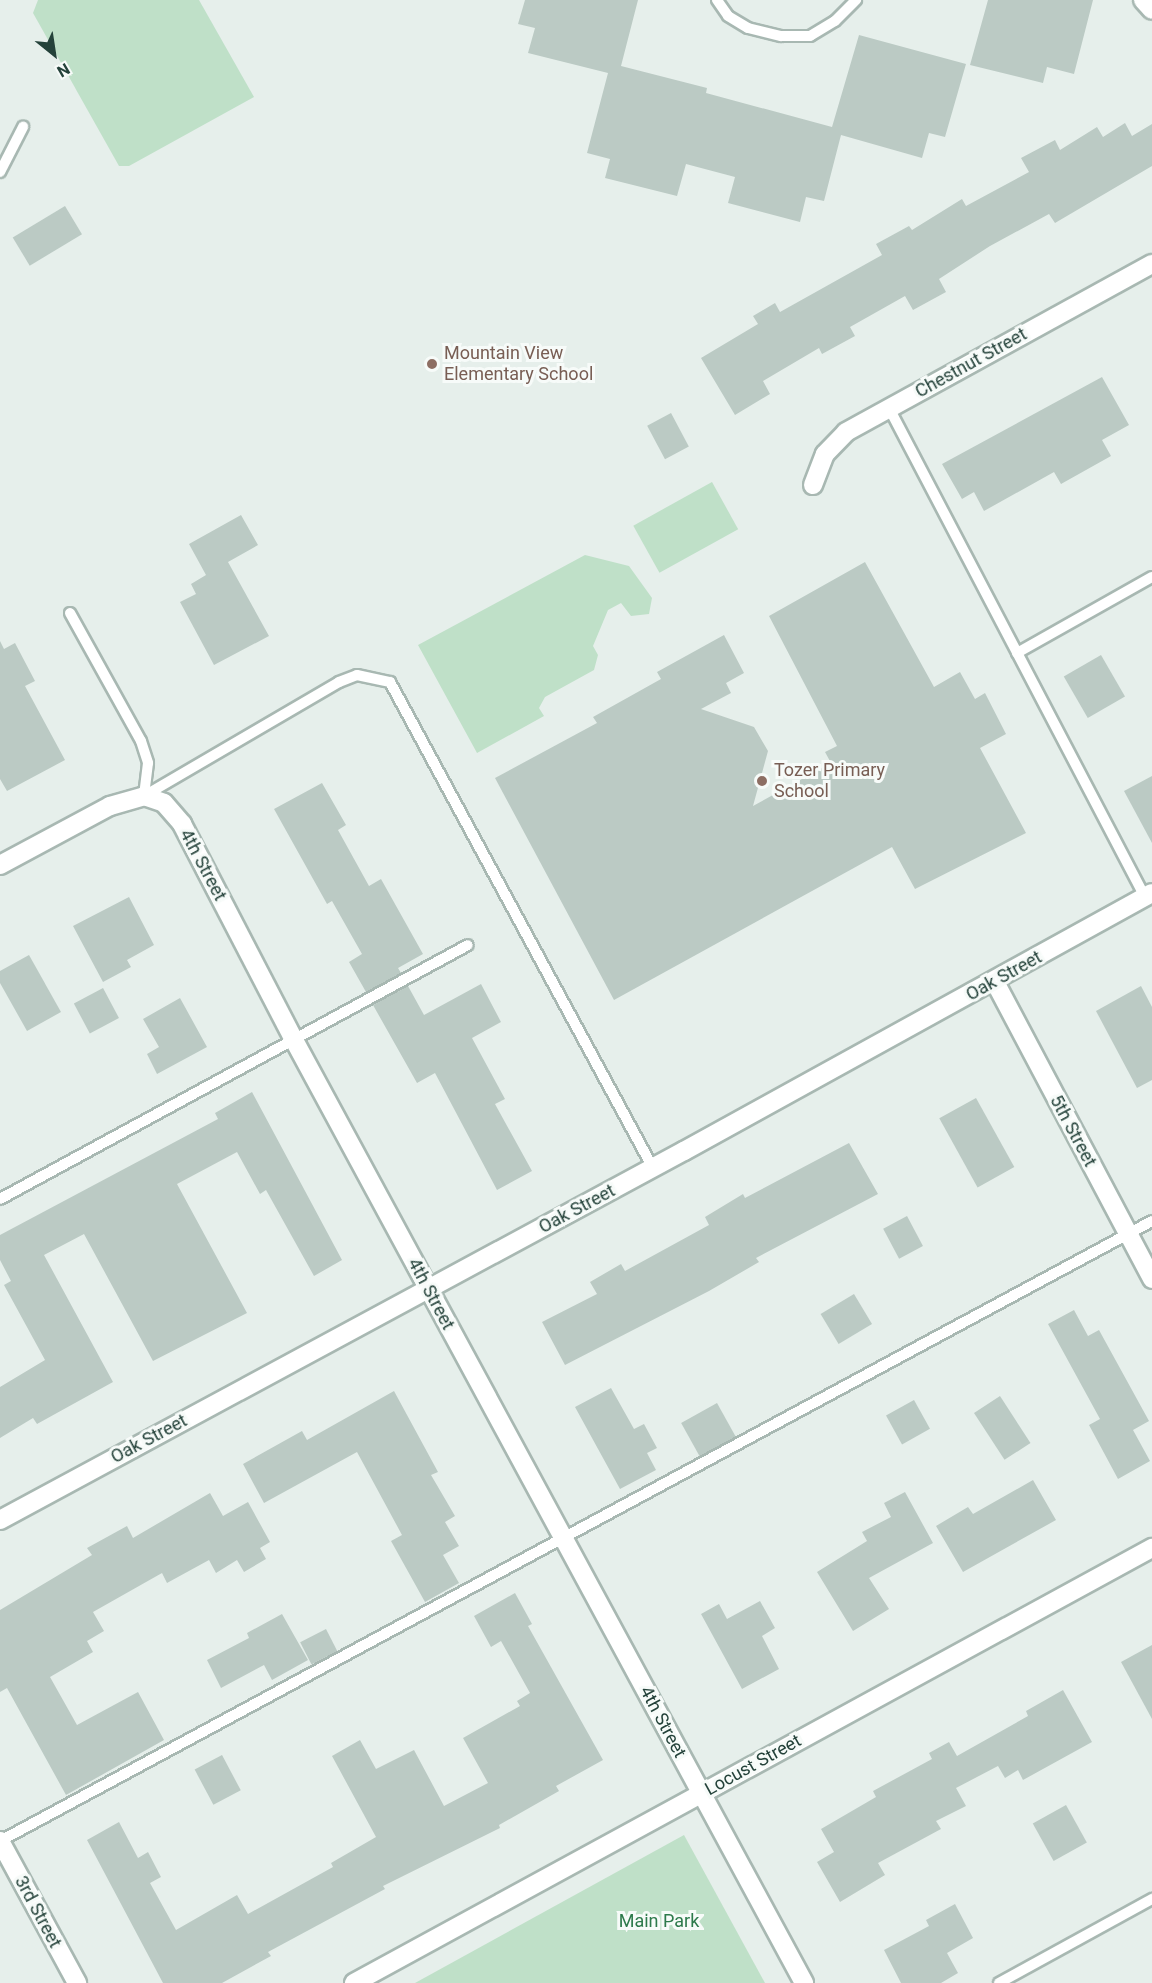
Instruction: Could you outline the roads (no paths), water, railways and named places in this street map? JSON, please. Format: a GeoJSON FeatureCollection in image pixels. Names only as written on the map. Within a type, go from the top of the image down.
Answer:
{"type":"FeatureCollection","features":[{"type":"Feature","properties":{"kind":"street"},"geometry":{"type":"LineString","coordinates":[[1143,0],[1152,10]]}},
{"type":"Feature","properties":{"kind":"street","name":"Chestnut Street"},"geometry":{"type":"LineString","coordinates":[[813,485],[825,454],[846,432],[1152,264]]}},
{"type":"Feature","properties":{"kind":"street"},"geometry":{"type":"LineString","coordinates":[[0,865],[110,806],[144,796]]}},
{"type":"Feature","properties":{"kind":"street","name":"4th Street"},"geometry":{"type":"LineString","coordinates":[[144,796],[164,803],[182,824],[294,1040],[804,1983]]}},
{"type":"Feature","properties":{"kind":"street","name":"Oak Street"},"geometry":{"type":"LineString","coordinates":[[0,1520],[995,982],[1148,895]]}},
{"type":"Feature","properties":{"kind":"street","name":"5th Street"},"geometry":{"type":"LineString","coordinates":[[995,982],[1152,1279]]}},
{"type":"Feature","properties":{"kind":"street","name":"Locust Street"},"geometry":{"type":"LineString","coordinates":[[354,1983],[1152,1548]]}},
{"type":"Feature","properties":{"kind":"street","name":"3rd Street"},"geometry":{"type":"LineString","coordinates":[[0,1841],[77,1983]]}},
{"type":"Feature","properties":{"kind":"lane"},"geometry":{"type":"LineString","coordinates":[[717,0],[728,16],[748,28],[781,36],[810,36],[823,30],[856,0]]}},
{"type":"Feature","properties":{"kind":"lane"},"geometry":{"type":"LineString","coordinates":[[0,172],[23,127]]}},
{"type":"Feature","properties":{"kind":"lane"},"geometry":{"type":"LineString","coordinates":[[889,408],[1017,653],[1148,895]]}},
{"type":"Feature","properties":{"kind":"lane"},"geometry":{"type":"LineString","coordinates":[[1017,653],[1152,577]]}},
{"type":"Feature","properties":{"kind":"lane"},"geometry":{"type":"LineString","coordinates":[[70,613],[141,741],[148,763],[144,796]]}},
{"type":"Feature","properties":{"kind":"lane"},"geometry":{"type":"LineString","coordinates":[[144,796],[339,682],[357,675],[390,682],[652,1168]]}},
{"type":"Feature","properties":{"kind":"lane"},"geometry":{"type":"LineString","coordinates":[[0,1199],[468,945]]}},
{"type":"Feature","properties":{"kind":"lane"},"geometry":{"type":"LineString","coordinates":[[0,1841],[1152,1221]]}},
{"type":"Feature","properties":{"kind":"lane"},"geometry":{"type":"LineString","coordinates":[[999,1983],[1152,1899]]}},
{"type":"Feature","properties":{"kind":"place","name":"Mountain View Elementary School"},"geometry":{"type":"Point","coordinates":[432,364]}},
{"type":"Feature","properties":{"kind":"place","name":"Tozer Primary School"},"geometry":{"type":"Point","coordinates":[762,781]}},
{"type":"Feature","properties":{"kind":"park label","name":"Main Park"},"geometry":{"type":"Point","coordinates":[659,1921]}}]}
